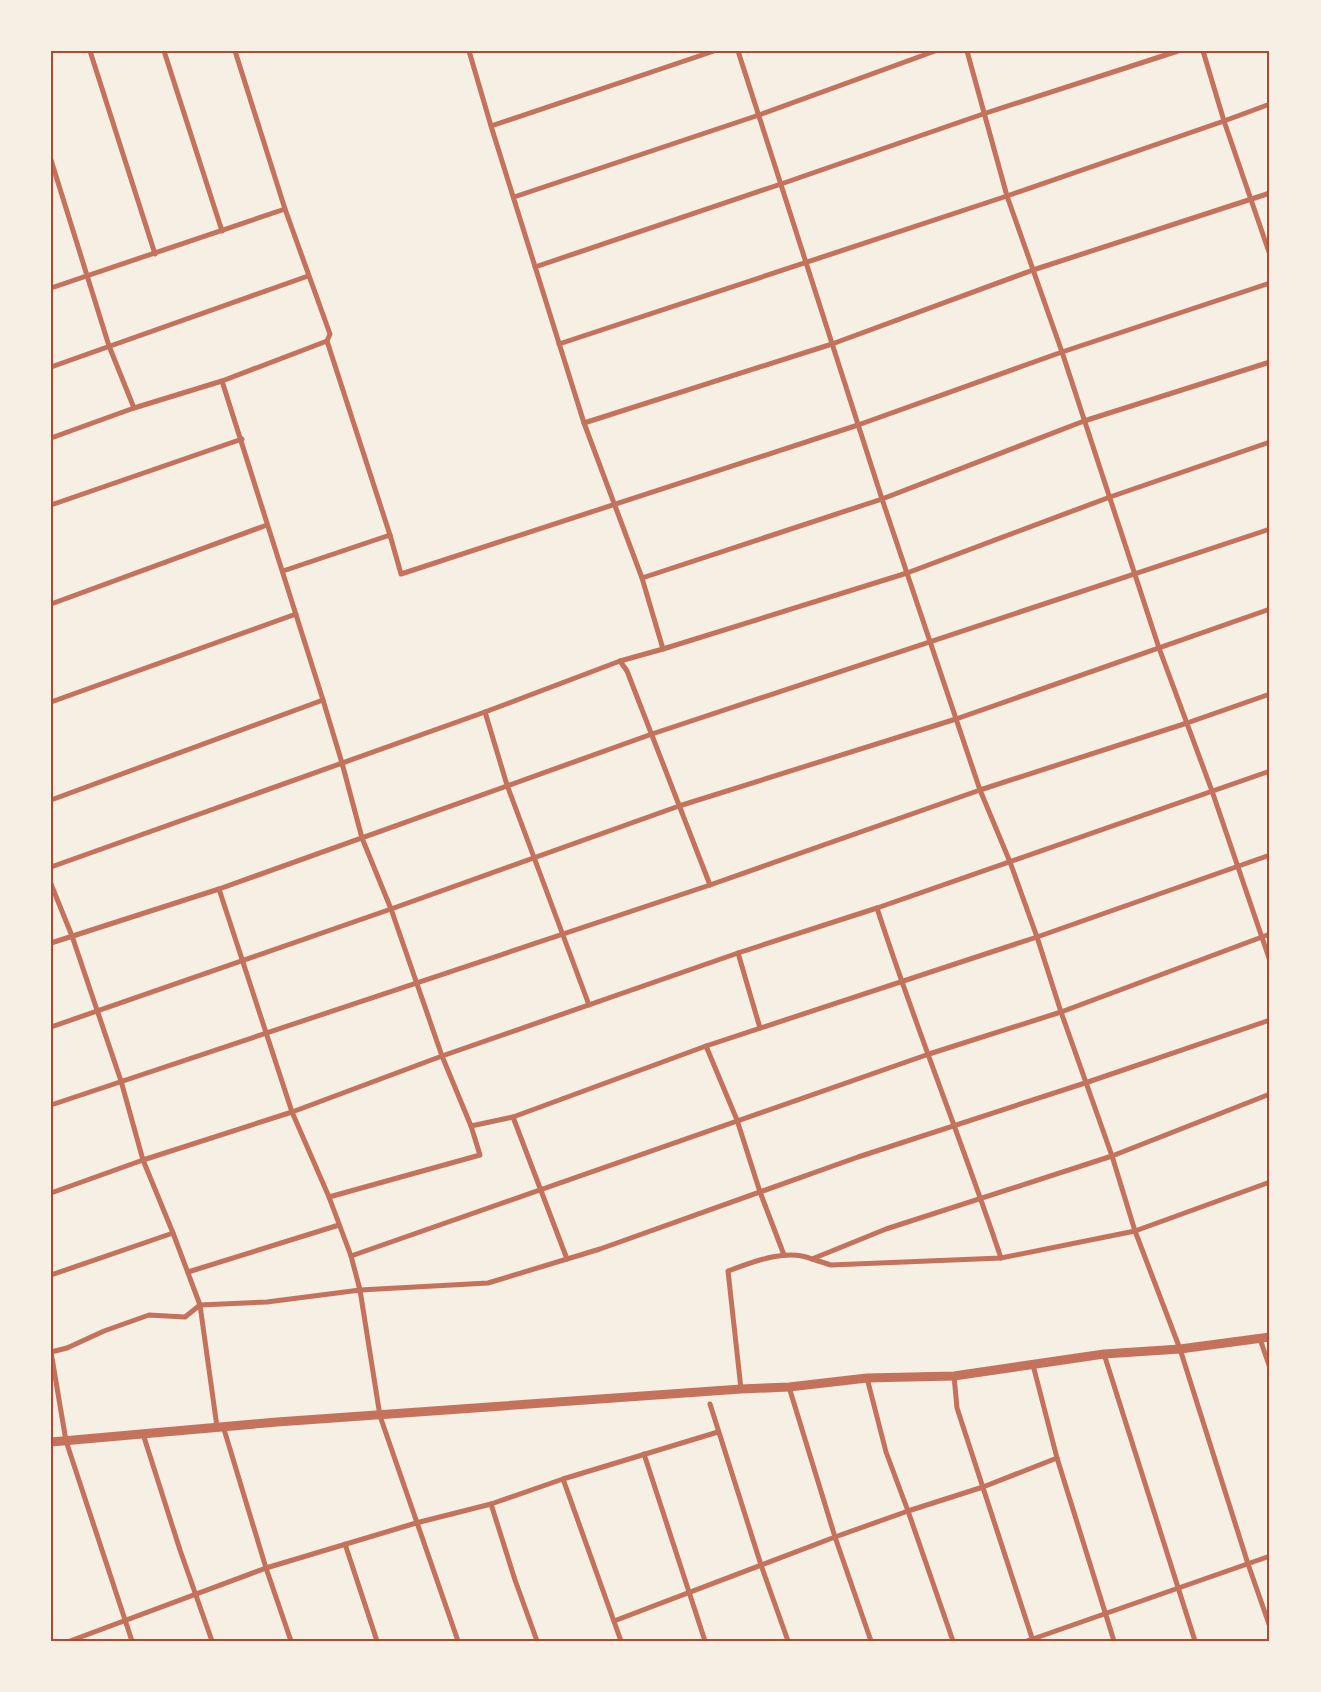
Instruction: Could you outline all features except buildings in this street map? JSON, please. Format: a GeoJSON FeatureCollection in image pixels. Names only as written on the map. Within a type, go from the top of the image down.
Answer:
{"type":"FeatureCollection","features":[{"type":"Feature","properties":{"kind":"street"},"geometry":{"type":"LineString","coordinates":[[90,51],[154,254]]}},
{"type":"Feature","properties":{"kind":"street"},"geometry":{"type":"LineString","coordinates":[[164,51],[222,231]]}},
{"type":"Feature","properties":{"kind":"street"},"geometry":{"type":"LineString","coordinates":[[235,51],[285,209],[330,334],[327,341],[401,574],[858,425],[1062,352],[1270,283]]}},
{"type":"Feature","properties":{"kind":"street"},"geometry":{"type":"LineString","coordinates":[[469,51],[584,423],[642,578],[663,649]]}},
{"type":"Feature","properties":{"kind":"street"},"geometry":{"type":"LineString","coordinates":[[491,126],[714,51]]}},
{"type":"Feature","properties":{"kind":"street"},"geometry":{"type":"LineString","coordinates":[[738,51],[930,642],[980,790],[1010,862],[1037,937],[1085,1083],[1112,1156],[1135,1231],[1180,1349],[1248,1564],[1270,1627]]}},
{"type":"Feature","properties":{"kind":"street"},"geometry":{"type":"LineString","coordinates":[[514,197],[759,115],[935,51]]}},
{"type":"Feature","properties":{"kind":"street"},"geometry":{"type":"LineString","coordinates":[[967,51],[1007,196],[1062,352],[1159,648],[1212,791],[1270,961]]}},
{"type":"Feature","properties":{"kind":"street"},"geometry":{"type":"LineString","coordinates":[[535,267],[984,114],[1178,51]]}},
{"type":"Feature","properties":{"kind":"street"},"geometry":{"type":"LineString","coordinates":[[1203,51],[1224,121],[1270,255]]}},
{"type":"Feature","properties":{"kind":"street"},"geometry":{"type":"LineString","coordinates":[[559,344],[806,264],[1270,104]]}},
{"type":"Feature","properties":{"kind":"street"},"geometry":{"type":"LineString","coordinates":[[51,160],[109,346],[134,408]]}},
{"type":"Feature","properties":{"kind":"street"},"geometry":{"type":"LineString","coordinates":[[584,423],[832,344],[1032,270],[1270,193]]}},
{"type":"Feature","properties":{"kind":"street"},"geometry":{"type":"LineString","coordinates":[[51,288],[285,209]]}},
{"type":"Feature","properties":{"kind":"street"},"geometry":{"type":"LineString","coordinates":[[51,367],[308,276]]}},
{"type":"Feature","properties":{"kind":"street"},"geometry":{"type":"LineString","coordinates":[[51,438],[134,408],[222,380],[327,341]]}},
{"type":"Feature","properties":{"kind":"street"},"geometry":{"type":"LineString","coordinates":[[642,578],[882,499],[1084,421],[1270,362]]}},
{"type":"Feature","properties":{"kind":"street"},"geometry":{"type":"LineString","coordinates":[[222,380],[242,439],[267,525],[284,571],[342,763],[362,838],[391,909],[442,1056],[471,1126],[480,1155],[329,1197]]}},
{"type":"Feature","properties":{"kind":"street"},"geometry":{"type":"LineString","coordinates":[[51,505],[242,439]]}},
{"type":"Feature","properties":{"kind":"street"},"geometry":{"type":"LineString","coordinates":[[51,867],[486,712],[620,661],[907,573],[1110,497],[1270,442]]}},
{"type":"Feature","properties":{"kind":"street"},"geometry":{"type":"LineString","coordinates":[[51,604],[267,525]]}},
{"type":"Feature","properties":{"kind":"street"},"geometry":{"type":"LineString","coordinates":[[51,943],[219,889],[652,734],[1270,529]]}},
{"type":"Feature","properties":{"kind":"street"},"geometry":{"type":"LineString","coordinates":[[284,571],[390,535]]}},
{"type":"Feature","properties":{"kind":"street"},"geometry":{"type":"LineString","coordinates":[[51,1027],[391,909],[534,856],[679,806],[956,719],[1270,609]]}},
{"type":"Feature","properties":{"kind":"street"},"geometry":{"type":"LineString","coordinates":[[51,702],[296,614]]}},
{"type":"Feature","properties":{"kind":"street"},"geometry":{"type":"LineString","coordinates":[[620,661],[627,671],[710,885]]}},
{"type":"Feature","properties":{"kind":"street"},"geometry":{"type":"LineString","coordinates":[[51,1105],[710,885],[980,790],[1270,694]]}},
{"type":"Feature","properties":{"kind":"street"},"geometry":{"type":"LineString","coordinates":[[51,800],[323,700]]}},
{"type":"Feature","properties":{"kind":"street"},"geometry":{"type":"LineString","coordinates":[[486,712],[507,785],[589,1005]]}},
{"type":"Feature","properties":{"kind":"street"},"geometry":{"type":"LineString","coordinates":[[51,1193],[143,1160],[292,1112],[442,1056],[738,952],[877,908],[1270,771]]}},
{"type":"Feature","properties":{"kind":"street"},"geometry":{"type":"LineString","coordinates":[[471,1126],[513,1117],[706,1046],[1037,937],[1270,855]]}},
{"type":"Feature","properties":{"kind":"street"},"geometry":{"type":"LineString","coordinates":[[51,884],[72,936],[98,1011],[121,1081],[143,1160],[200,1305],[220,1426],[291,1641]]}},
{"type":"Feature","properties":{"kind":"street"},"geometry":{"type":"LineString","coordinates":[[219,889],[268,1033],[292,1112],[329,1197],[351,1256],[360,1290],[380,1416],[458,1641]]}},
{"type":"Feature","properties":{"kind":"street"},"geometry":{"type":"LineString","coordinates":[[877,908],[901,982],[981,1197],[1001,1258]]}},
{"type":"Feature","properties":{"kind":"street"},"geometry":{"type":"LineString","coordinates":[[351,1256],[929,1054],[1061,1012],[1270,934]]}},
{"type":"Feature","properties":{"kind":"street"},"geometry":{"type":"LineString","coordinates":[[738,952],[760,1028]]}},
{"type":"Feature","properties":{"kind":"street"},"geometry":{"type":"LineString","coordinates":[[132,1641],[66,1442],[51,1352],[67,1348],[104,1331],[149,1315],[185,1316],[200,1305],[267,1302],[360,1290],[488,1284],[600,1249],[858,1157],[1270,1020]]}},
{"type":"Feature","properties":{"kind":"street"},"geometry":{"type":"LineString","coordinates":[[706,1046],[737,1120],[760,1192],[784,1255]]}},
{"type":"Feature","properties":{"kind":"street"},"geometry":{"type":"LineString","coordinates":[[812,1259],[886,1229],[1112,1156],[1270,1094]]}},
{"type":"Feature","properties":{"kind":"street"},"geometry":{"type":"LineString","coordinates":[[513,1117],[542,1189],[566,1259]]}},
{"type":"Feature","properties":{"kind":"street"},"geometry":{"type":"LineString","coordinates":[[741,1389],[728,1271],[750,1262],[784,1255],[802,1255],[832,1265],[1001,1258],[1135,1231],[1270,1182]]}},
{"type":"Feature","properties":{"kind":"street"},"geometry":{"type":"LineString","coordinates":[[188,1272],[339,1225]]}},
{"type":"Feature","properties":{"kind":"street"},"geometry":{"type":"LineString","coordinates":[[51,1275],[173,1233]]}},
{"type":"Feature","properties":{"kind":"street"},"geometry":{"type":"LineString","coordinates":[[51,1442],[220,1426],[789,1387],[868,1378],[954,1376],[1104,1354],[1180,1349],[1265,1338],[1270,1368]]}},
{"type":"Feature","properties":{"kind":"street"},"geometry":{"type":"LineString","coordinates":[[1104,1354],[1195,1641]]}},
{"type":"Feature","properties":{"kind":"street"},"geometry":{"type":"LineString","coordinates":[[1033,1365],[1057,1458],[1114,1641]]}},
{"type":"Feature","properties":{"kind":"street"},"geometry":{"type":"LineString","coordinates":[[954,1376],[957,1408],[1031,1640],[1270,1556]]}},
{"type":"Feature","properties":{"kind":"street"},"geometry":{"type":"LineString","coordinates":[[868,1378],[886,1452],[953,1641]]}},
{"type":"Feature","properties":{"kind":"street"},"geometry":{"type":"LineString","coordinates":[[789,1387],[835,1537],[871,1641]]}},
{"type":"Feature","properties":{"kind":"street"},"geometry":{"type":"LineString","coordinates":[[710,1404],[761,1565],[788,1641]]}},
{"type":"Feature","properties":{"kind":"street"},"geometry":{"type":"LineString","coordinates":[[70,1641],[266,1568],[416,1523],[491,1504],[563,1479],[718,1432]]}},
{"type":"Feature","properties":{"kind":"street"},"geometry":{"type":"LineString","coordinates":[[143,1434],[212,1641]]}},
{"type":"Feature","properties":{"kind":"street"},"geometry":{"type":"LineString","coordinates":[[644,1454],[705,1641]]}},
{"type":"Feature","properties":{"kind":"street"},"geometry":{"type":"LineString","coordinates":[[614,1621],[908,1510],[983,1487],[1057,1458]]}},
{"type":"Feature","properties":{"kind":"street"},"geometry":{"type":"LineString","coordinates":[[563,1479],[621,1641]]}},
{"type":"Feature","properties":{"kind":"street"},"geometry":{"type":"LineString","coordinates":[[491,1504],[537,1641]]}},
{"type":"Feature","properties":{"kind":"street"},"geometry":{"type":"LineString","coordinates":[[345,1544],[376,1641]]}}]}
